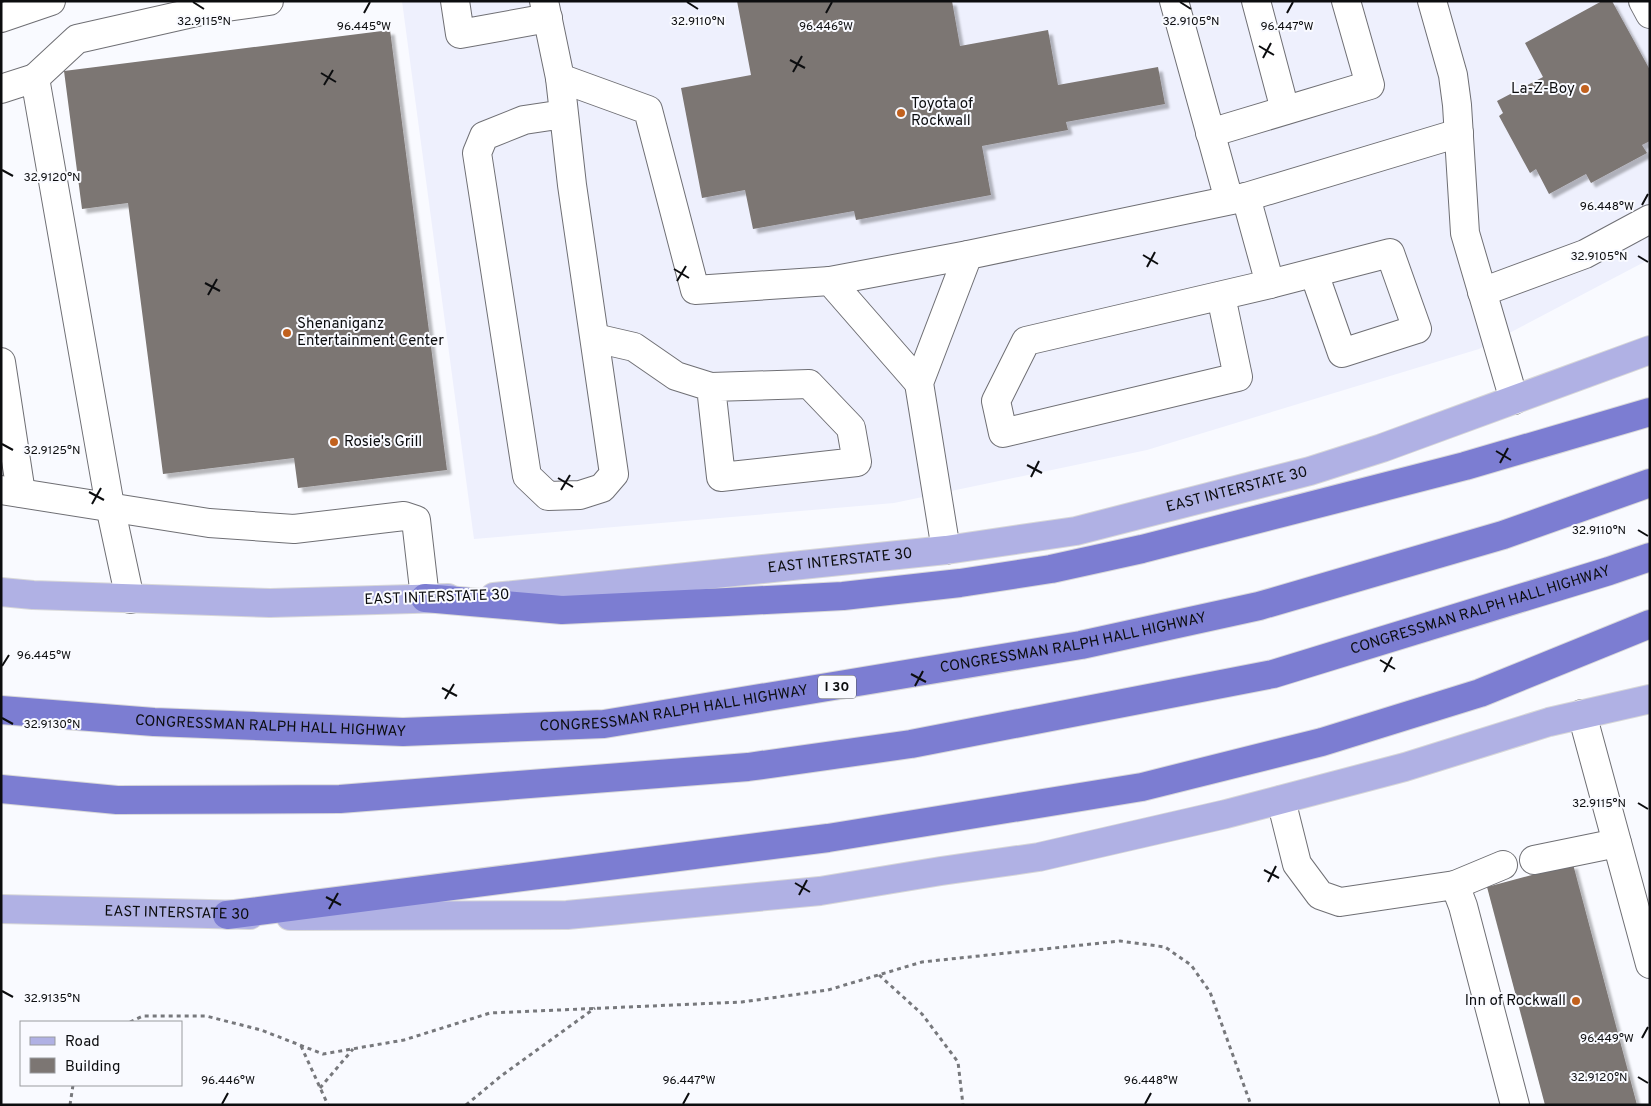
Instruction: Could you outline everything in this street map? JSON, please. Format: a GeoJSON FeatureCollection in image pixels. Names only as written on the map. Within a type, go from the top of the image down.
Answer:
{"type":"FeatureCollection","features":[{"type":"Feature","properties":{"kind":"highway"},"geometry":{"type":"LineString","coordinates":[[425,598],[562,610],[844,596],[1051,569],[1152,547],[1465,466],[1650,412]]}},
{"type":"Feature","properties":{"kind":"highway","name":"CONGRESSMAN RALPH HALL HIGHWAY"},"geometry":{"type":"LineString","coordinates":[[1,710],[154,722],[403,732],[604,724],[1081,645],[1259,606],[1503,535],[1650,483]]}},
{"type":"Feature","properties":{"kind":"highway","name":"CONGRESSMAN RALPH HALL HIGHWAY"},"geometry":{"type":"LineString","coordinates":[[1,789],[117,800],[340,799],[748,767],[901,746],[1273,674],[1650,558]]}},
{"type":"Feature","properties":{"kind":"highway"},"geometry":{"type":"LineString","coordinates":[[227,915],[828,838],[1142,786],[1322,742],[1480,693],[1650,624]]}},
{"type":"Feature","properties":{"kind":"main road","name":"EAST INTERSTATE 30"},"geometry":{"type":"LineString","coordinates":[[1,592],[32,595],[270,603],[504,596],[946,550],[1076,531],[1300,473],[1382,448],[1650,350]]}},
{"type":"Feature","properties":{"kind":"main road","name":"EAST INTERSTATE 30"},"geometry":{"type":"LineString","coordinates":[[1,909],[227,915],[567,915],[820,891],[941,870],[1040,857],[1281,800],[1406,767],[1549,722],[1650,699]]}},
{"type":"Feature","properties":{"kind":"lane"},"geometry":{"type":"LineString","coordinates":[[1,18],[51,1]]}},
{"type":"Feature","properties":{"kind":"lane"},"geometry":{"type":"LineString","coordinates":[[1,90],[35,78],[77,39],[205,10],[269,1]]}},
{"type":"Feature","properties":{"kind":"lane"},"geometry":{"type":"LineString","coordinates":[[455,1],[460,34],[546,10],[560,78],[572,185],[614,474],[602,488],[580,495],[548,496],[527,476],[477,153],[484,136],[524,120],[564,114]]}},
{"type":"Feature","properties":{"kind":"lane"},"geometry":{"type":"LineString","coordinates":[[1174,1],[1210,133],[1270,284]]}},
{"type":"Feature","properties":{"kind":"lane"},"geometry":{"type":"LineString","coordinates":[[1256,1],[1285,110]]}},
{"type":"Feature","properties":{"kind":"lane"},"geometry":{"type":"LineString","coordinates":[[1210,133],[1370,84],[1346,1]]}},
{"type":"Feature","properties":{"kind":"lane"},"geometry":{"type":"LineString","coordinates":[[1432,1],[1453,75],[1459,133],[1465,233],[1514,400]]}},
{"type":"Feature","properties":{"kind":"lane"},"geometry":{"type":"LineString","coordinates":[[1643,1],[1650,14]]}},
{"type":"Feature","properties":{"kind":"lane"},"geometry":{"type":"LineString","coordinates":[[35,78],[110,506],[130,599]]}},
{"type":"Feature","properties":{"kind":"lane"},"geometry":{"type":"LineString","coordinates":[[560,78],[648,110],[695,290],[830,281],[968,255],[1237,199],[1459,133]]}},
{"type":"Feature","properties":{"kind":"lane"},"geometry":{"type":"LineString","coordinates":[[1482,292],[1584,254],[1650,219]]}},
{"type":"Feature","properties":{"kind":"lane"},"geometry":{"type":"LineString","coordinates":[[946,550],[919,383],[968,255]]}},
{"type":"Feature","properties":{"kind":"lane"},"geometry":{"type":"LineString","coordinates":[[1221,296],[1238,377],[1003,433],[996,401],[1026,341],[1314,273]]}},
{"type":"Feature","properties":{"kind":"lane"},"geometry":{"type":"LineString","coordinates":[[830,281],[919,383]]}},
{"type":"Feature","properties":{"kind":"lane"},"geometry":{"type":"LineString","coordinates":[[595,338],[634,347],[676,376],[711,387],[809,384],[852,428],[857,462],[721,477],[711,387]]}},
{"type":"Feature","properties":{"kind":"lane"},"geometry":{"type":"LineString","coordinates":[[1,362],[11,491],[209,523],[294,528],[404,516],[416,520],[425,598]]}},
{"type":"Feature","properties":{"kind":"lane"},"geometry":{"type":"LineString","coordinates":[[1582,714],[1650,964]]}},
{"type":"Feature","properties":{"kind":"lane"},"geometry":{"type":"LineString","coordinates":[[1281,800],[1297,864],[1320,895],[1340,902],[1455,884],[1503,865]]}},
{"type":"Feature","properties":{"kind":"lane"},"geometry":{"type":"LineString","coordinates":[[1534,860],[1617,842]]}},
{"type":"Feature","properties":{"kind":"lane"},"geometry":{"type":"LineString","coordinates":[[1455,884],[1463,906],[1515,1105]]}},
{"type":"Feature","properties":{"kind":"path"},"geometry":{"type":"LineString","coordinates":[[132,1021],[143,1016],[206,1016],[261,1030],[323,1054],[404,1040],[490,1013],[742,1002],[828,990],[922,962],[1120,941],[1165,948],[1191,965],[1210,992],[1251,1105]]}},
{"type":"Feature","properties":{"kind":"path"},"geometry":{"type":"LineString","coordinates":[[879,975],[922,1014],[958,1062],[963,1105]]}},
{"type":"Feature","properties":{"kind":"path"},"geometry":{"type":"LineString","coordinates":[[466,1105],[500,1076],[595,1008]]}},
{"type":"Feature","properties":{"kind":"path"},"geometry":{"type":"LineString","coordinates":[[301,1046],[328,1105]]}},
{"type":"Feature","properties":{"kind":"path"},"geometry":{"type":"LineString","coordinates":[[320,1088],[353,1049]]}},
{"type":"Feature","properties":{"kind":"path"},"geometry":{"type":"LineString","coordinates":[[70,1105],[73,1086]]}},
{"type":"Feature","properties":{"kind":"shaded area"},"geometry":{"type":"Polygon","coordinates":[[[402,1],[1650,1],[1650,259],[1479,349],[1147,450],[894,503],[474,539],[402,1]]]}},
{"type":"Feature","properties":{"kind":"building","name":"Toyota of Rockwall"},"geometry":{"type":"Polygon","coordinates":[[[737,1],[952,1],[960,46],[1048,30],[1058,85],[1158,67],[1165,104],[1066,122],[1068,130],[982,146],[991,195],[856,220],[854,211],[753,229],[745,190],[702,198],[681,88],[751,75],[737,1]]]}},
{"type":"Feature","properties":{"kind":"building","name":"La-Z-Boy"},"geometry":{"type":"Polygon","coordinates":[[[1602,1],[1612,1],[1650,70],[1650,141],[1642,145],[1647,153],[1591,183],[1586,174],[1549,194],[1536,169],[1530,173],[1499,116],[1503,113],[1497,101],[1543,77],[1525,43],[1602,1]]]}},
{"type":"Feature","properties":{"kind":"building","name":"Shenaniganz Entertainment Center"},"geometry":{"type":"Polygon","coordinates":[[[390,30],[447,470],[298,488],[294,458],[163,474],[128,203],[82,209],[64,71],[390,30]]]}},
{"type":"Feature","properties":{"kind":"building"},"geometry":{"type":"Polygon","coordinates":[[[1573,864],[1637,1105],[1545,1105],[1487,887],[1573,864]]]}},
{"type":"Feature","properties":{"kind":"place","name":"La-Z-Boy"},"geometry":{"type":"Point","coordinates":[1585,89]}},
{"type":"Feature","properties":{"kind":"place","name":"Toyota of Rockwall"},"geometry":{"type":"Point","coordinates":[901,113]}},
{"type":"Feature","properties":{"kind":"place","name":"Shenaniganz Entertainment Center"},"geometry":{"type":"Point","coordinates":[287,333]}},
{"type":"Feature","properties":{"kind":"place","name":"Rosie's Grill"},"geometry":{"type":"Point","coordinates":[334,442]}},
{"type":"Feature","properties":{"kind":"place","name":"Inn of Rockwall"},"geometry":{"type":"Point","coordinates":[1576,1001]}}]}
